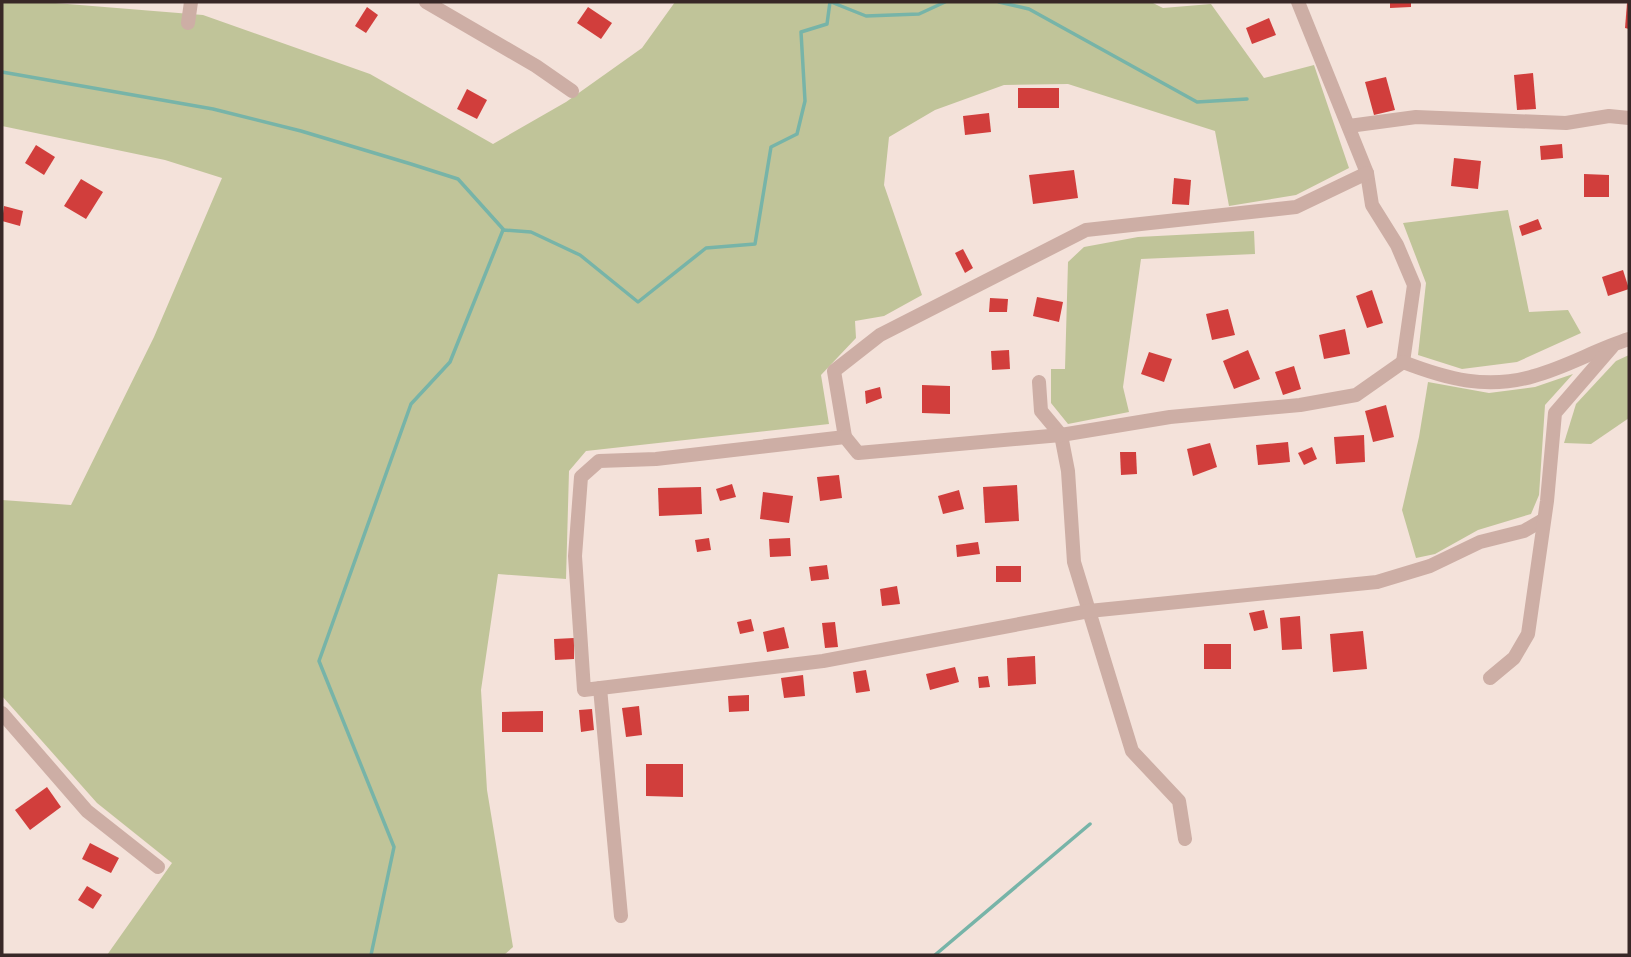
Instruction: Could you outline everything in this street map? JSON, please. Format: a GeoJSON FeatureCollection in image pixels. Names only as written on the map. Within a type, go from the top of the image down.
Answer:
{"type":"FeatureCollection","features":[{"type":"Feature","properties":{"kind":"street"},"geometry":{"type":"LineString","coordinates":[[188,23],[191,2]]}},
{"type":"Feature","properties":{"kind":"street"},"geometry":{"type":"LineString","coordinates":[[426,2],[536,66],[572,91]]}},
{"type":"Feature","properties":{"kind":"street"},"geometry":{"type":"LineString","coordinates":[[1298,2],[1367,173],[1372,205],[1397,245],[1414,285],[1403,362],[1356,395],[1300,405],[1170,417],[1061,435],[858,453],[845,437],[834,372],[880,335],[1086,230],[1296,207],[1367,173]]}},
{"type":"Feature","properties":{"kind":"street"},"geometry":{"type":"LineString","coordinates":[[1349,126],[1416,117],[1566,123],[1609,116],[1629,118]]}},
{"type":"Feature","properties":{"kind":"street"},"geometry":{"type":"LineString","coordinates":[[1403,362],[1444,377],[1485,383],[1533,377],[1622,341]]}},
{"type":"Feature","properties":{"kind":"street"},"geometry":{"type":"LineString","coordinates":[[1490,678],[1514,658],[1528,634],[1543,520],[1548,501],[1555,413],[1622,341]]}},
{"type":"Feature","properties":{"kind":"street"},"geometry":{"type":"LineString","coordinates":[[1039,382],[1041,411],[1061,435],[1068,471],[1074,562],[1132,751],[1179,801],[1185,839]]}},
{"type":"Feature","properties":{"kind":"street"},"geometry":{"type":"LineString","coordinates":[[845,437],[656,459],[599,461],[581,477],[575,556],[584,690],[823,662],[1089,611],[1377,582],[1430,566],[1480,542],[1524,531],[1543,520]]}},
{"type":"Feature","properties":{"kind":"street"},"geometry":{"type":"LineString","coordinates":[[600,688],[621,916]]}},
{"type":"Feature","properties":{"kind":"street"},"geometry":{"type":"LineString","coordinates":[[2,712],[87,811],[158,867]]}},
{"type":"Feature","properties":{"kind":"green space"},"geometry":{"type":"Polygon","coordinates":[[[2,2],[43,2],[203,15],[370,74],[493,144],[566,102],[642,48],[675,2],[1151,2],[1163,8],[1211,4],[1264,78],[1314,65],[1349,168],[1296,195],[1229,206],[1215,131],[1068,84],[1004,85],[935,110],[889,137],[884,185],[922,295],[884,316],[855,321],[856,338],[821,375],[829,424],[586,451],[569,471],[566,579],[498,574],[481,690],[487,790],[513,947],[504,955],[107,955],[172,863],[97,803],[2,696],[2,500],[71,505],[154,337],[222,178],[165,160],[2,126],[2,2]]]}},
{"type":"Feature","properties":{"kind":"green space"},"geometry":{"type":"Polygon","coordinates":[[[1508,210],[1529,312],[1568,310],[1581,333],[1517,362],[1462,369],[1418,355],[1426,283],[1403,223],[1508,210]]]}},
{"type":"Feature","properties":{"kind":"green space"},"geometry":{"type":"Polygon","coordinates":[[[1254,231],[1255,254],[1141,259],[1123,387],[1129,412],[1068,424],[1051,403],[1051,369],[1065,369],[1068,262],[1084,247],[1138,237],[1254,231]]]}},
{"type":"Feature","properties":{"kind":"green space"},"geometry":{"type":"Polygon","coordinates":[[[1629,355],[1629,418],[1591,444],[1564,443],[1576,404],[1616,361],[1629,355]]]}},
{"type":"Feature","properties":{"kind":"green space"},"geometry":{"type":"Polygon","coordinates":[[[1573,374],[1545,405],[1539,495],[1531,514],[1478,530],[1435,554],[1416,558],[1402,510],[1419,437],[1428,382],[1489,393],[1535,387],[1573,374]]]}},
{"type":"Feature","properties":{"kind":"building"},"geometry":{"type":"Polygon","coordinates":[[[1390,2],[1411,2],[1411,7],[1390,8],[1390,2]]]}},
{"type":"Feature","properties":{"kind":"building"},"geometry":{"type":"Polygon","coordinates":[[[1629,3],[1629,29],[1625,28],[1629,3]]]}},
{"type":"Feature","properties":{"kind":"building"},"geometry":{"type":"Polygon","coordinates":[[[367,7],[378,15],[366,33],[355,26],[367,7]]]}},
{"type":"Feature","properties":{"kind":"building"},"geometry":{"type":"Polygon","coordinates":[[[588,7],[612,23],[601,39],[577,23],[588,7]]]}},
{"type":"Feature","properties":{"kind":"building"},"geometry":{"type":"Polygon","coordinates":[[[1269,18],[1276,35],[1252,44],[1246,28],[1269,18]]]}},
{"type":"Feature","properties":{"kind":"building"},"geometry":{"type":"Polygon","coordinates":[[[1533,73],[1536,109],[1517,110],[1514,75],[1533,73]]]}},
{"type":"Feature","properties":{"kind":"building"},"geometry":{"type":"Polygon","coordinates":[[[1386,77],[1395,110],[1374,115],[1365,82],[1386,77]]]}},
{"type":"Feature","properties":{"kind":"building"},"geometry":{"type":"Polygon","coordinates":[[[1018,88],[1059,88],[1059,108],[1018,108],[1018,88]]]}},
{"type":"Feature","properties":{"kind":"building"},"geometry":{"type":"Polygon","coordinates":[[[467,89],[487,100],[477,119],[457,109],[467,89]]]}},
{"type":"Feature","properties":{"kind":"building"},"geometry":{"type":"Polygon","coordinates":[[[989,113],[991,132],[965,135],[963,116],[989,113]]]}},
{"type":"Feature","properties":{"kind":"building"},"geometry":{"type":"Polygon","coordinates":[[[1562,144],[1563,158],[1541,160],[1540,146],[1562,144]]]}},
{"type":"Feature","properties":{"kind":"building"},"geometry":{"type":"Polygon","coordinates":[[[36,145],[55,157],[44,175],[25,163],[36,145]]]}},
{"type":"Feature","properties":{"kind":"building"},"geometry":{"type":"Polygon","coordinates":[[[1454,158],[1481,161],[1478,189],[1451,186],[1454,158]]]}},
{"type":"Feature","properties":{"kind":"building"},"geometry":{"type":"Polygon","coordinates":[[[1074,170],[1078,198],[1033,204],[1029,175],[1074,170]]]}},
{"type":"Feature","properties":{"kind":"building"},"geometry":{"type":"Polygon","coordinates":[[[1584,174],[1609,175],[1609,197],[1584,197],[1584,174]]]}},
{"type":"Feature","properties":{"kind":"building"},"geometry":{"type":"Polygon","coordinates":[[[1174,178],[1191,180],[1189,205],[1172,204],[1174,178]]]}},
{"type":"Feature","properties":{"kind":"building"},"geometry":{"type":"Polygon","coordinates":[[[81,179],[103,192],[86,219],[64,206],[81,179]]]}},
{"type":"Feature","properties":{"kind":"building"},"geometry":{"type":"Polygon","coordinates":[[[4,206],[23,211],[20,226],[2,221],[4,206]]]}},
{"type":"Feature","properties":{"kind":"building"},"geometry":{"type":"Polygon","coordinates":[[[1538,219],[1542,229],[1522,236],[1519,226],[1538,219]]]}},
{"type":"Feature","properties":{"kind":"building"},"geometry":{"type":"Polygon","coordinates":[[[963,249],[973,268],[965,273],[955,253],[963,249]]]}},
{"type":"Feature","properties":{"kind":"building"},"geometry":{"type":"Polygon","coordinates":[[[1623,270],[1629,289],[1608,296],[1602,277],[1623,270]]]}},
{"type":"Feature","properties":{"kind":"building"},"geometry":{"type":"Polygon","coordinates":[[[1372,290],[1383,323],[1367,328],[1356,296],[1372,290]]]}},
{"type":"Feature","properties":{"kind":"building"},"geometry":{"type":"Polygon","coordinates":[[[1037,297],[1063,302],[1059,322],[1033,316],[1037,297]]]}},
{"type":"Feature","properties":{"kind":"building"},"geometry":{"type":"Polygon","coordinates":[[[990,298],[1008,299],[1007,312],[989,312],[990,298]]]}},
{"type":"Feature","properties":{"kind":"building"},"geometry":{"type":"Polygon","coordinates":[[[1228,309],[1235,335],[1212,340],[1206,314],[1228,309]]]}},
{"type":"Feature","properties":{"kind":"building"},"geometry":{"type":"Polygon","coordinates":[[[1345,329],[1350,354],[1324,359],[1319,335],[1345,329]]]}},
{"type":"Feature","properties":{"kind":"building"},"geometry":{"type":"Polygon","coordinates":[[[1009,350],[1010,369],[992,370],[991,351],[1009,350]]]}},
{"type":"Feature","properties":{"kind":"building"},"geometry":{"type":"Polygon","coordinates":[[[1248,350],[1260,379],[1234,389],[1223,361],[1248,350]]]}},
{"type":"Feature","properties":{"kind":"building"},"geometry":{"type":"Polygon","coordinates":[[[1149,352],[1172,359],[1164,382],[1141,374],[1149,352]]]}},
{"type":"Feature","properties":{"kind":"building"},"geometry":{"type":"Polygon","coordinates":[[[1294,366],[1301,389],[1283,395],[1275,372],[1294,366]]]}},
{"type":"Feature","properties":{"kind":"building"},"geometry":{"type":"Polygon","coordinates":[[[922,385],[950,386],[950,414],[922,413],[922,385]]]}},
{"type":"Feature","properties":{"kind":"building"},"geometry":{"type":"Polygon","coordinates":[[[880,387],[882,398],[866,404],[865,391],[880,387]]]}},
{"type":"Feature","properties":{"kind":"building"},"geometry":{"type":"Polygon","coordinates":[[[1386,405],[1394,437],[1373,442],[1365,411],[1386,405]]]}},
{"type":"Feature","properties":{"kind":"building"},"geometry":{"type":"Polygon","coordinates":[[[1364,435],[1365,462],[1336,464],[1334,437],[1364,435]]]}},
{"type":"Feature","properties":{"kind":"building"},"geometry":{"type":"Polygon","coordinates":[[[1288,442],[1290,462],[1258,465],[1256,445],[1288,442]]]}},
{"type":"Feature","properties":{"kind":"building"},"geometry":{"type":"Polygon","coordinates":[[[1210,443],[1217,467],[1193,476],[1187,449],[1210,443]]]}},
{"type":"Feature","properties":{"kind":"building"},"geometry":{"type":"Polygon","coordinates":[[[1312,447],[1317,459],[1304,465],[1298,453],[1312,447]]]}},
{"type":"Feature","properties":{"kind":"building"},"geometry":{"type":"Polygon","coordinates":[[[1120,452],[1136,452],[1137,474],[1121,475],[1120,452]]]}},
{"type":"Feature","properties":{"kind":"building"},"geometry":{"type":"Polygon","coordinates":[[[839,475],[842,498],[820,501],[817,477],[839,475]]]}},
{"type":"Feature","properties":{"kind":"building"},"geometry":{"type":"Polygon","coordinates":[[[732,484],[736,497],[720,501],[716,489],[732,484]]]}},
{"type":"Feature","properties":{"kind":"building"},"geometry":{"type":"Polygon","coordinates":[[[1017,485],[1019,521],[985,523],[983,487],[1017,485]]]}},
{"type":"Feature","properties":{"kind":"building"},"geometry":{"type":"Polygon","coordinates":[[[701,487],[702,514],[659,516],[658,488],[701,487]]]}},
{"type":"Feature","properties":{"kind":"building"},"geometry":{"type":"Polygon","coordinates":[[[959,490],[964,509],[943,514],[938,496],[959,490]]]}},
{"type":"Feature","properties":{"kind":"building"},"geometry":{"type":"Polygon","coordinates":[[[763,492],[793,496],[789,523],[760,519],[763,492]]]}},
{"type":"Feature","properties":{"kind":"building"},"geometry":{"type":"Polygon","coordinates":[[[709,538],[711,550],[697,552],[695,540],[709,538]]]}},
{"type":"Feature","properties":{"kind":"building"},"geometry":{"type":"Polygon","coordinates":[[[790,538],[791,556],[770,557],[769,539],[790,538]]]}},
{"type":"Feature","properties":{"kind":"building"},"geometry":{"type":"Polygon","coordinates":[[[978,542],[980,554],[957,557],[956,545],[978,542]]]}},
{"type":"Feature","properties":{"kind":"building"},"geometry":{"type":"Polygon","coordinates":[[[827,565],[829,579],[811,581],[809,567],[827,565]]]}},
{"type":"Feature","properties":{"kind":"building"},"geometry":{"type":"Polygon","coordinates":[[[996,566],[1021,566],[1021,582],[996,582],[996,566]]]}},
{"type":"Feature","properties":{"kind":"building"},"geometry":{"type":"Polygon","coordinates":[[[897,586],[900,604],[882,606],[880,589],[897,586]]]}},
{"type":"Feature","properties":{"kind":"building"},"geometry":{"type":"Polygon","coordinates":[[[1264,610],[1268,628],[1254,631],[1249,613],[1264,610]]]}},
{"type":"Feature","properties":{"kind":"building"},"geometry":{"type":"Polygon","coordinates":[[[1300,616],[1302,649],[1282,650],[1280,618],[1300,616]]]}},
{"type":"Feature","properties":{"kind":"building"},"geometry":{"type":"Polygon","coordinates":[[[751,619],[754,631],[740,634],[737,622],[751,619]]]}},
{"type":"Feature","properties":{"kind":"building"},"geometry":{"type":"Polygon","coordinates":[[[835,622],[838,647],[825,648],[822,623],[835,622]]]}},
{"type":"Feature","properties":{"kind":"building"},"geometry":{"type":"Polygon","coordinates":[[[784,627],[789,648],[767,652],[763,632],[784,627]]]}},
{"type":"Feature","properties":{"kind":"building"},"geometry":{"type":"Polygon","coordinates":[[[1363,631],[1367,669],[1333,672],[1330,634],[1363,631]]]}},
{"type":"Feature","properties":{"kind":"building"},"geometry":{"type":"Polygon","coordinates":[[[574,638],[574,659],[555,660],[554,639],[574,638]]]}},
{"type":"Feature","properties":{"kind":"building"},"geometry":{"type":"Polygon","coordinates":[[[1204,644],[1231,644],[1231,669],[1204,669],[1204,644]]]}},
{"type":"Feature","properties":{"kind":"building"},"geometry":{"type":"Polygon","coordinates":[[[1035,656],[1036,684],[1008,686],[1007,658],[1035,656]]]}},
{"type":"Feature","properties":{"kind":"building"},"geometry":{"type":"Polygon","coordinates":[[[955,667],[959,682],[930,690],[926,674],[955,667]]]}},
{"type":"Feature","properties":{"kind":"building"},"geometry":{"type":"Polygon","coordinates":[[[866,670],[870,691],[856,693],[853,672],[866,670]]]}},
{"type":"Feature","properties":{"kind":"building"},"geometry":{"type":"Polygon","coordinates":[[[803,675],[805,696],[784,698],[781,678],[803,675]]]}},
{"type":"Feature","properties":{"kind":"building"},"geometry":{"type":"Polygon","coordinates":[[[988,676],[990,687],[979,688],[978,677],[988,676]]]}},
{"type":"Feature","properties":{"kind":"building"},"geometry":{"type":"Polygon","coordinates":[[[749,695],[749,711],[729,712],[728,696],[749,695]]]}},
{"type":"Feature","properties":{"kind":"building"},"geometry":{"type":"Polygon","coordinates":[[[639,706],[642,735],[626,737],[622,708],[639,706]]]}},
{"type":"Feature","properties":{"kind":"building"},"geometry":{"type":"Polygon","coordinates":[[[592,709],[594,730],[581,732],[579,710],[592,709]]]}},
{"type":"Feature","properties":{"kind":"building"},"geometry":{"type":"Polygon","coordinates":[[[543,711],[543,732],[502,732],[502,712],[543,711]]]}},
{"type":"Feature","properties":{"kind":"building"},"geometry":{"type":"Polygon","coordinates":[[[646,764],[683,764],[683,797],[646,796],[646,764]]]}},
{"type":"Feature","properties":{"kind":"building"},"geometry":{"type":"Polygon","coordinates":[[[47,787],[61,807],[30,830],[15,810],[47,787]]]}},
{"type":"Feature","properties":{"kind":"building"},"geometry":{"type":"Polygon","coordinates":[[[90,843],[119,858],[111,873],[82,859],[90,843]]]}},
{"type":"Feature","properties":{"kind":"building"},"geometry":{"type":"Polygon","coordinates":[[[87,886],[102,895],[93,909],[78,900],[87,886]]]}},
{"type":"Feature","properties":{"kind":"waterway"},"geometry":{"type":"LineString","coordinates":[[371,955],[394,847],[319,661],[411,404],[450,362],[503,230],[531,232],[580,255],[638,302],[706,248],[755,244],[771,147],[797,134],[805,101],[801,32],[827,24],[830,2]]}},
{"type":"Feature","properties":{"kind":"waterway"},"geometry":{"type":"LineString","coordinates":[[831,2],[866,16],[919,14],[945,2]]}},
{"type":"Feature","properties":{"kind":"waterway"},"geometry":{"type":"LineString","coordinates":[[999,2],[1029,9],[1197,102],[1247,99]]}},
{"type":"Feature","properties":{"kind":"waterway"},"geometry":{"type":"LineString","coordinates":[[2,72],[213,109],[301,131],[411,164],[458,179],[503,229]]}},
{"type":"Feature","properties":{"kind":"waterway"},"geometry":{"type":"LineString","coordinates":[[935,955],[1090,824]]}}]}
